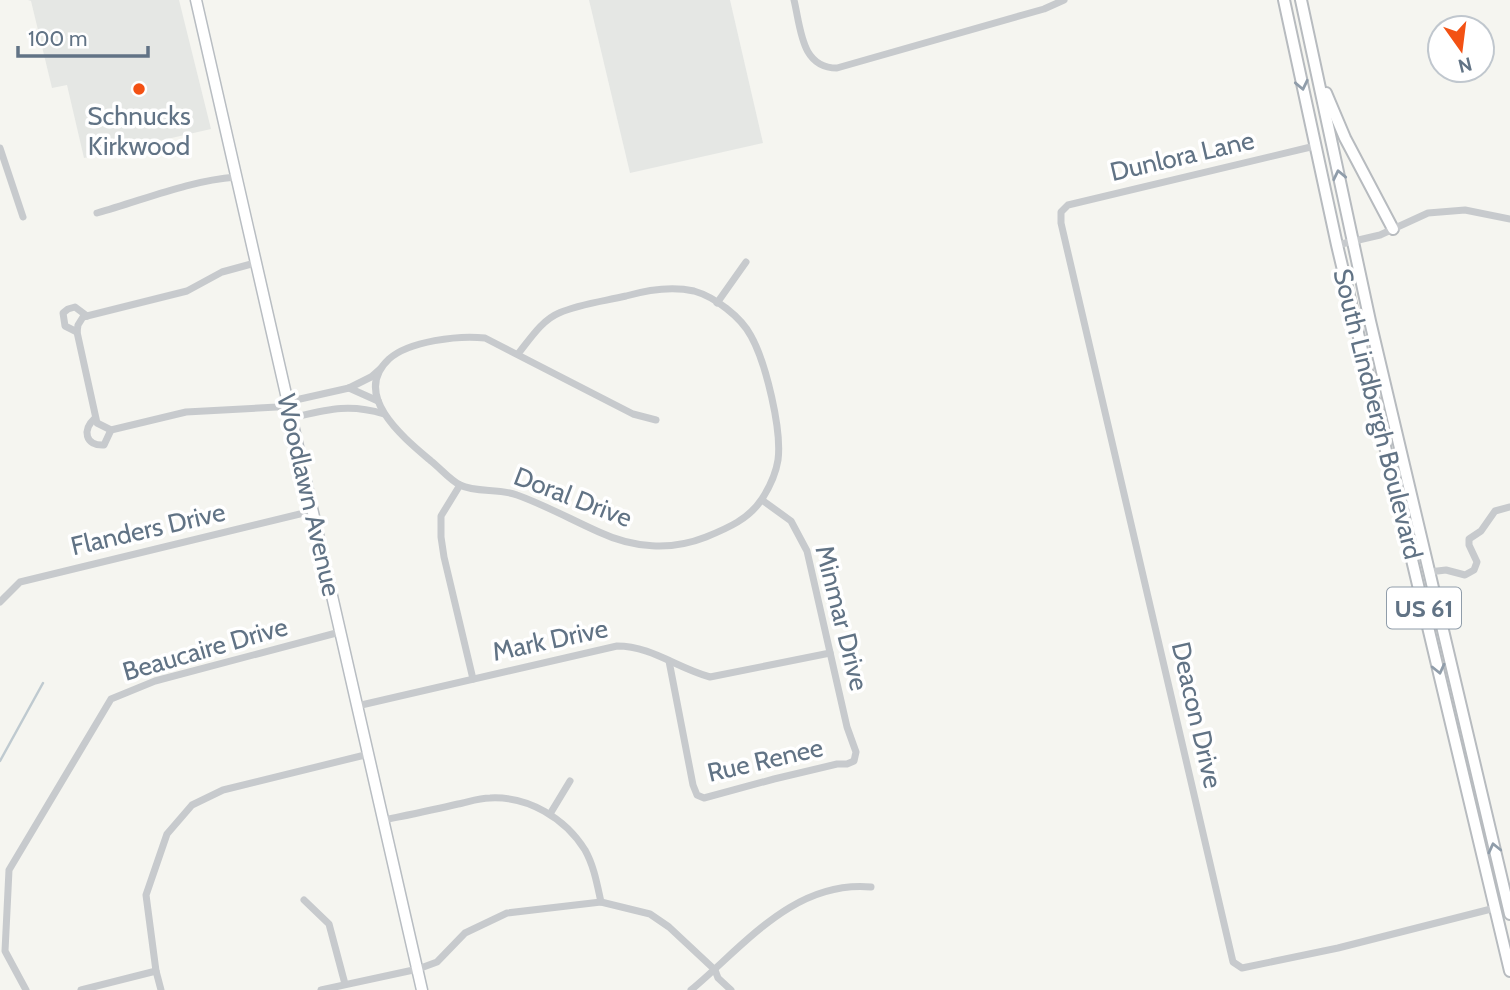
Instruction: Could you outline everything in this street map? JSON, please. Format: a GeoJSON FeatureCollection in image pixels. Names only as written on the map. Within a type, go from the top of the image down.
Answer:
{"type":"FeatureCollection","features":[{"type":"Feature","properties":{"kind":"main road","name":"South Lindbergh Boulevard"},"geometry":{"type":"LineString","coordinates":[[1284,0],[1337,246],[1510,971]]}},
{"type":"Feature","properties":{"kind":"main road","name":"South Lindbergh Boulevard"},"geometry":{"type":"LineString","coordinates":[[1301,0],[1353,242],[1510,914]]}},
{"type":"Feature","properties":{"kind":"main road"},"geometry":{"type":"LineString","coordinates":[[1315,68],[1345,138],[1393,229]]}},
{"type":"Feature","properties":{"kind":"street","name":"Woodlawn Avenue"},"geometry":{"type":"LineString","coordinates":[[196,0],[422,990]]}},
{"type":"Feature","properties":{"kind":"street"},"geometry":{"type":"LineString","coordinates":[[794,0],[805,47],[810,56],[818,65],[837,68],[1044,9],[1064,0]]}},
{"type":"Feature","properties":{"kind":"street","name":"Dunlora Lane"},"geometry":{"type":"LineString","coordinates":[[1061,212],[1068,205],[1315,146]]}},
{"type":"Feature","properties":{"kind":"street"},"geometry":{"type":"LineString","coordinates":[[0,148],[23,216]]}},
{"type":"Feature","properties":{"kind":"street"},"geometry":{"type":"LineString","coordinates":[[97,213],[198,182],[236,177]]}},
{"type":"Feature","properties":{"kind":"street"},"geometry":{"type":"LineString","coordinates":[[1337,246],[1380,235],[1428,213],[1445,210],[1476,212],[1510,219]]}},
{"type":"Feature","properties":{"kind":"street","name":"Deacon Drive"},"geometry":{"type":"LineString","coordinates":[[1061,212],[1063,233],[1233,962],[1242,968],[1338,948],[1495,908]]}},
{"type":"Feature","properties":{"kind":"street"},"geometry":{"type":"LineString","coordinates":[[255,262],[222,272],[187,290],[87,316],[78,325],[77,332],[95,418],[100,425],[111,430],[186,412],[265,410],[349,388],[371,377],[397,353],[452,337],[485,338],[633,414],[656,420]]}},
{"type":"Feature","properties":{"kind":"street"},"geometry":{"type":"LineString","coordinates":[[718,303],[746,262]]}},
{"type":"Feature","properties":{"kind":"street"},"geometry":{"type":"LineString","coordinates":[[519,354],[538,329],[558,313],[638,293],[671,289],[695,292],[718,303],[736,318],[751,336],[774,409],[778,460],[762,500]]}},
{"type":"Feature","properties":{"kind":"street"},"geometry":{"type":"LineString","coordinates":[[77,332],[65,326],[63,313],[75,307],[87,316]]}},
{"type":"Feature","properties":{"kind":"street"},"geometry":{"type":"LineString","coordinates":[[380,369],[376,390],[384,414],[414,446],[460,485],[441,516],[441,537],[473,679]]}},
{"type":"Feature","properties":{"kind":"street"},"geometry":{"type":"LineString","coordinates":[[349,388],[378,401]]}},
{"type":"Feature","properties":{"kind":"street"},"geometry":{"type":"LineString","coordinates":[[291,418],[339,407],[355,407],[384,414]]}},
{"type":"Feature","properties":{"kind":"street"},"geometry":{"type":"LineString","coordinates":[[95,418],[87,428],[86,436],[90,442],[104,445],[111,430]]}},
{"type":"Feature","properties":{"kind":"street","name":"Doral Drive"},"geometry":{"type":"LineString","coordinates":[[460,485],[515,494],[608,537],[648,546],[693,542],[736,525],[762,500]]}},
{"type":"Feature","properties":{"kind":"street","name":"Minmar Drive"},"geometry":{"type":"LineString","coordinates":[[762,500],[790,521],[807,551],[847,727],[856,752],[854,761]]}},
{"type":"Feature","properties":{"kind":"street"},"geometry":{"type":"LineString","coordinates":[[1429,572],[1446,570],[1465,575],[1474,570],[1477,562],[1469,539],[1482,531],[1495,511],[1510,508]]}},
{"type":"Feature","properties":{"kind":"street","name":"Flanders Drive"},"geometry":{"type":"LineString","coordinates":[[0,601],[20,582],[312,511]]}},
{"type":"Feature","properties":{"kind":"street","name":"Beaucaire Drive"},"geometry":{"type":"LineString","coordinates":[[26,990],[5,951],[9,870],[111,699],[155,681],[340,632]]}},
{"type":"Feature","properties":{"kind":"street","name":"Mark Drive"},"geometry":{"type":"LineString","coordinates":[[357,706],[617,646],[640,648],[710,677],[830,653]]}},
{"type":"Feature","properties":{"kind":"street","name":"Rue Renee"},"geometry":{"type":"LineString","coordinates":[[669,661],[697,795],[705,798],[854,761]]}},
{"type":"Feature","properties":{"kind":"street"},"geometry":{"type":"LineString","coordinates":[[162,990],[156,971],[146,895],[167,834],[192,805],[223,790],[369,754]]}},
{"type":"Feature","properties":{"kind":"street"},"geometry":{"type":"LineString","coordinates":[[550,814],[570,781]]}},
{"type":"Feature","properties":{"kind":"street"},"geometry":{"type":"LineString","coordinates":[[384,820],[490,798],[522,802],[550,814],[568,828],[585,851],[601,902]]}},
{"type":"Feature","properties":{"kind":"street"},"geometry":{"type":"LineString","coordinates":[[691,990],[761,928],[794,904],[855,886],[871,887]]}},
{"type":"Feature","properties":{"kind":"street"},"geometry":{"type":"LineString","coordinates":[[304,900],[329,924],[345,984]]}},
{"type":"Feature","properties":{"kind":"street"},"geometry":{"type":"LineString","coordinates":[[321,990],[418,969],[437,962],[465,933],[491,918],[507,913],[601,902],[650,914],[669,927],[715,970],[718,978],[731,990]]}},
{"type":"Feature","properties":{"kind":"street"},"geometry":{"type":"LineString","coordinates":[[81,990],[156,971]]}},
{"type":"Feature","properties":{"kind":"shaded area"},"geometry":{"type":"Polygon","coordinates":[[[28,0],[179,0],[211,129],[84,158],[67,85],[52,88],[31,1],[28,0]]]}},
{"type":"Feature","properties":{"kind":"shaded area"},"geometry":{"type":"Polygon","coordinates":[[[589,0],[730,0],[763,143],[630,173],[589,0]]]}},
{"type":"Feature","properties":{"kind":"waterway"},"geometry":{"type":"LineString","coordinates":[[0,761],[43,683]]}},
{"type":"Feature","properties":{"kind":"place","name":"Schnucks Kirkwood"},"geometry":{"type":"Point","coordinates":[139,89]}}]}
